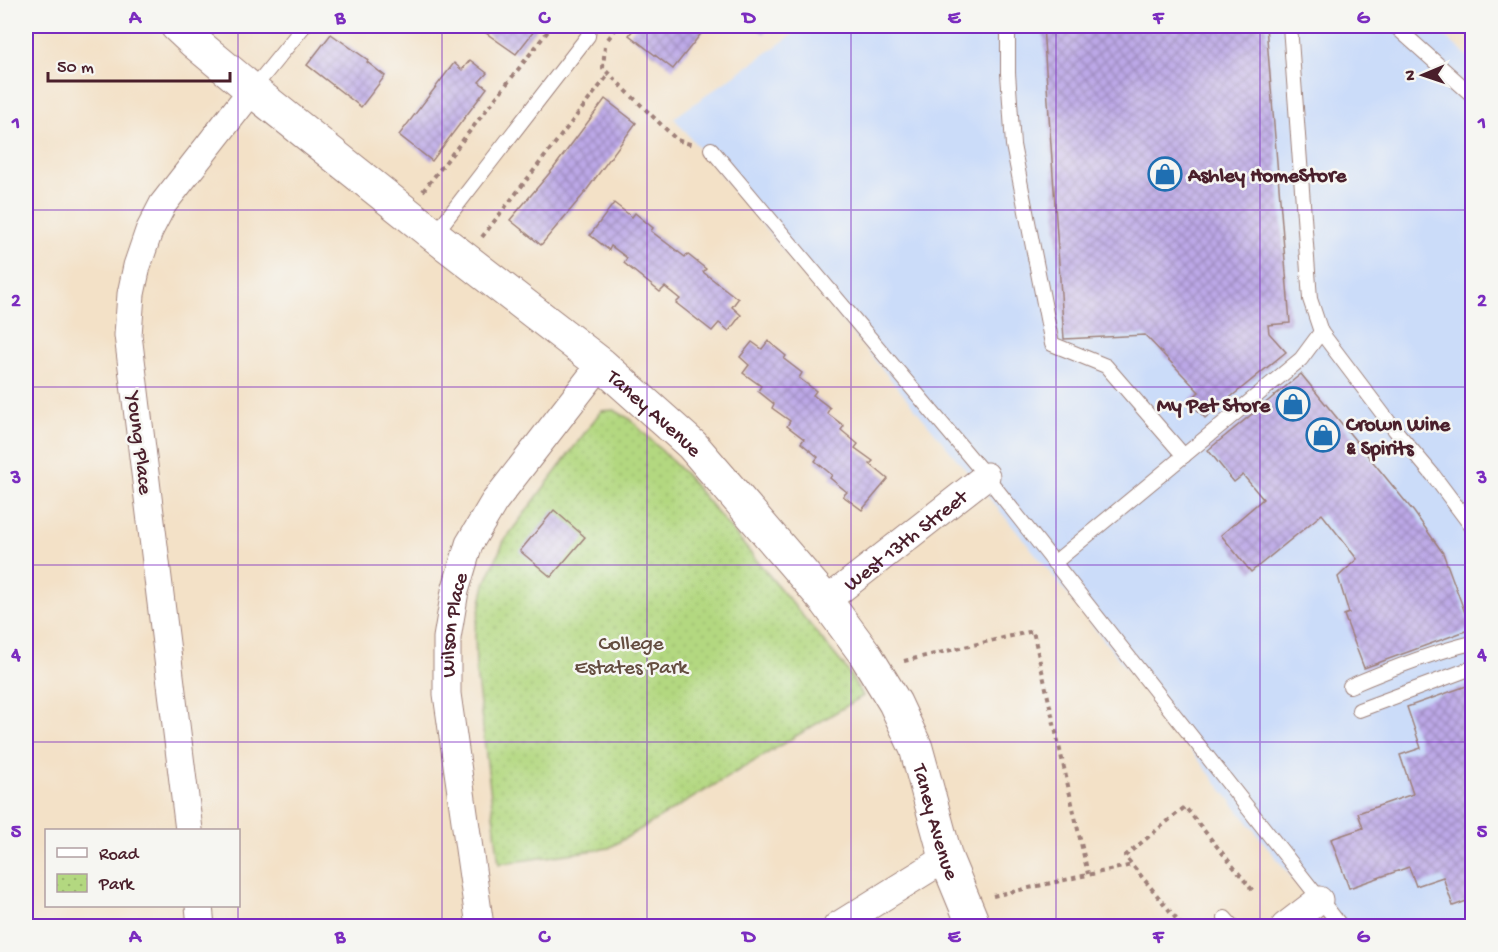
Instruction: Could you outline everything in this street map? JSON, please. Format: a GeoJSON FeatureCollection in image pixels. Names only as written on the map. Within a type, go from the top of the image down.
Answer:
{"type":"FeatureCollection","features":[{"type":"Feature","properties":{"kind":"street","name":"Taney Avenue"},"geometry":{"type":"LineString","coordinates":[[177,26],[252,90],[601,364],[692,445],[826,601],[895,703],[916,748],[946,858],[974,927]]}},
{"type":"Feature","properties":{"kind":"street","name":"Young Place"},"geometry":{"type":"LineString","coordinates":[[189,829],[128,335],[131,294],[137,266],[149,231],[163,204],[252,90]]}},
{"type":"Feature","properties":{"kind":"street","name":"Wilson Place"},"geometry":{"type":"LineString","coordinates":[[480,927],[447,694],[447,638],[455,591],[469,544],[494,502],[601,364]]}},
{"type":"Feature","properties":{"kind":"street","name":"West 13th Street"},"geometry":{"type":"LineString","coordinates":[[826,601],[986,476]]}},
{"type":"Feature","properties":{"kind":"street"},"geometry":{"type":"LineString","coordinates":[[837,927],[946,858]]}},
{"type":"Feature","properties":{"kind":"street"},"geometry":{"type":"LineString","coordinates":[[1285,927],[1319,900]]}},
{"type":"Feature","properties":{"kind":"street"},"geometry":{"type":"LineString","coordinates":[[198,907],[201,927]]}},
{"type":"Feature","properties":{"kind":"lane"},"geometry":{"type":"LineString","coordinates":[[252,90],[304,26]]}},
{"type":"Feature","properties":{"kind":"lane"},"geometry":{"type":"LineString","coordinates":[[434,235],[588,36],[589,26]]}},
{"type":"Feature","properties":{"kind":"lane"},"geometry":{"type":"LineString","coordinates":[[1008,26],[1008,73],[1013,145],[1052,344],[1106,366],[1184,456]]}},
{"type":"Feature","properties":{"kind":"lane"},"geometry":{"type":"LineString","coordinates":[[1290,26],[1310,299],[1321,332],[1395,430],[1473,527]]}},
{"type":"Feature","properties":{"kind":"lane"},"geometry":{"type":"LineString","coordinates":[[1395,26],[1473,95]]}},
{"type":"Feature","properties":{"kind":"lane"},"geometry":{"type":"LineString","coordinates":[[711,149],[986,476],[1341,927]]}},
{"type":"Feature","properties":{"kind":"lane"},"geometry":{"type":"LineString","coordinates":[[1054,563],[1301,359],[1321,332]]}},
{"type":"Feature","properties":{"kind":"lane"},"geometry":{"type":"LineString","coordinates":[[1350,686],[1384,671],[1447,649],[1473,643]]}},
{"type":"Feature","properties":{"kind":"lane"},"geometry":{"type":"LineString","coordinates":[[1359,710],[1473,668]]}},
{"type":"Feature","properties":{"kind":"path"},"geometry":{"type":"LineString","coordinates":[[423,191],[552,26]]}},
{"type":"Feature","properties":{"kind":"path"},"geometry":{"type":"LineString","coordinates":[[618,26],[605,42],[603,68],[677,140],[711,149]]}},
{"type":"Feature","properties":{"kind":"path"},"geometry":{"type":"LineString","coordinates":[[482,237],[609,74]]}},
{"type":"Feature","properties":{"kind":"path"},"geometry":{"type":"LineString","coordinates":[[904,661],[1033,631],[1088,874]]}},
{"type":"Feature","properties":{"kind":"path"},"geometry":{"type":"LineString","coordinates":[[1182,927],[1125,856],[1185,807],[1254,892]]}},
{"type":"Feature","properties":{"kind":"path"},"geometry":{"type":"LineString","coordinates":[[993,896],[1132,865]]}},
{"type":"Feature","properties":{"kind":"path"},"geometry":{"type":"LineString","coordinates":[[26,880],[31,927]]}},
{"type":"Feature","properties":{"kind":"shaded area"},"geometry":{"type":"Polygon","coordinates":[[[805,26],[1433,26],[1472,60],[1472,926],[1330,926],[1038,557],[674,118],[805,26]]]}},
{"type":"Feature","properties":{"kind":"green space","name":"College Estates Park"},"geometry":{"type":"Polygon","coordinates":[[[614,410],[630,419],[686,475],[845,667],[863,696],[609,848],[499,864],[476,671],[475,630],[485,584],[504,541],[601,411],[614,410]]]}},
{"type":"Feature","properties":{"kind":"building"},"geometry":{"type":"Polygon","coordinates":[[[476,26],[538,26],[516,54],[476,26]]]}},
{"type":"Feature","properties":{"kind":"building"},"geometry":{"type":"Polygon","coordinates":[[[636,26],[707,26],[673,69],[629,35],[636,26]]]}},
{"type":"Feature","properties":{"kind":"building"},"geometry":{"type":"Polygon","coordinates":[[[753,26],[770,26],[764,34],[753,26]]]}},
{"type":"Feature","properties":{"kind":"building","name":"Ashley HomeStore"},"geometry":{"type":"Polygon","coordinates":[[[1043,26],[1266,26],[1290,323],[1268,325],[1269,333],[1286,352],[1205,418],[1189,401],[1199,392],[1145,335],[1064,339],[1043,26]]]}},
{"type":"Feature","properties":{"kind":"building"},"geometry":{"type":"Polygon","coordinates":[[[331,34],[368,60],[367,62],[385,76],[361,107],[307,65],[331,34]]]}},
{"type":"Feature","properties":{"kind":"building"},"geometry":{"type":"Polygon","coordinates":[[[470,60],[487,73],[479,82],[487,88],[432,161],[399,135],[454,63],[462,70],[470,60]]]}},
{"type":"Feature","properties":{"kind":"building"},"geometry":{"type":"Polygon","coordinates":[[[605,99],[636,123],[583,195],[541,245],[510,220],[553,169],[605,99]]]}},
{"type":"Feature","properties":{"kind":"building"},"geometry":{"type":"Polygon","coordinates":[[[614,203],[632,217],[635,213],[653,228],[651,231],[685,257],[687,254],[706,269],[703,272],[738,299],[732,307],[741,315],[729,331],[719,323],[712,331],[676,303],[680,299],[665,287],[660,292],[624,263],[627,258],[611,246],[609,250],[590,235],[614,203]]]}},
{"type":"Feature","properties":{"kind":"building"},"geometry":{"type":"Polygon","coordinates":[[[768,341],[786,356],[784,359],[802,373],[799,378],[816,391],[813,395],[830,408],[827,413],[844,426],[841,430],[858,444],[855,448],[873,461],[870,464],[888,479],[862,510],[843,496],[847,492],[815,461],[818,457],[801,443],[804,439],[787,426],[790,421],[772,408],[774,404],[758,391],[761,386],[743,373],[749,365],[740,357],[752,342],[762,349],[768,341]]]}},
{"type":"Feature","properties":{"kind":"building"},"geometry":{"type":"Polygon","coordinates":[[[1301,374],[1414,512],[1443,553],[1471,629],[1364,668],[1344,615],[1349,613],[1338,577],[1357,559],[1322,514],[1251,572],[1221,535],[1263,499],[1243,475],[1234,482],[1208,450],[1301,374]]]}},
{"type":"Feature","properties":{"kind":"building"},"geometry":{"type":"Polygon","coordinates":[[[554,510],[585,537],[551,577],[520,551],[554,510]]]}},
{"type":"Feature","properties":{"kind":"building"},"geometry":{"type":"Polygon","coordinates":[[[1472,684],[1472,899],[1453,906],[1443,877],[1416,886],[1409,867],[1349,888],[1331,839],[1363,828],[1358,813],[1413,794],[1400,755],[1421,748],[1407,707],[1472,684]]]}},
{"type":"Feature","properties":{"kind":"place","name":"Ashley HomeStore"},"geometry":{"type":"Point","coordinates":[1165,174]}},
{"type":"Feature","properties":{"kind":"place","name":"My Pet Store"},"geometry":{"type":"Point","coordinates":[1293,404]}},
{"type":"Feature","properties":{"kind":"place","name":"Crown Wine & Spirits"},"geometry":{"type":"Point","coordinates":[1323,435]}}]}
